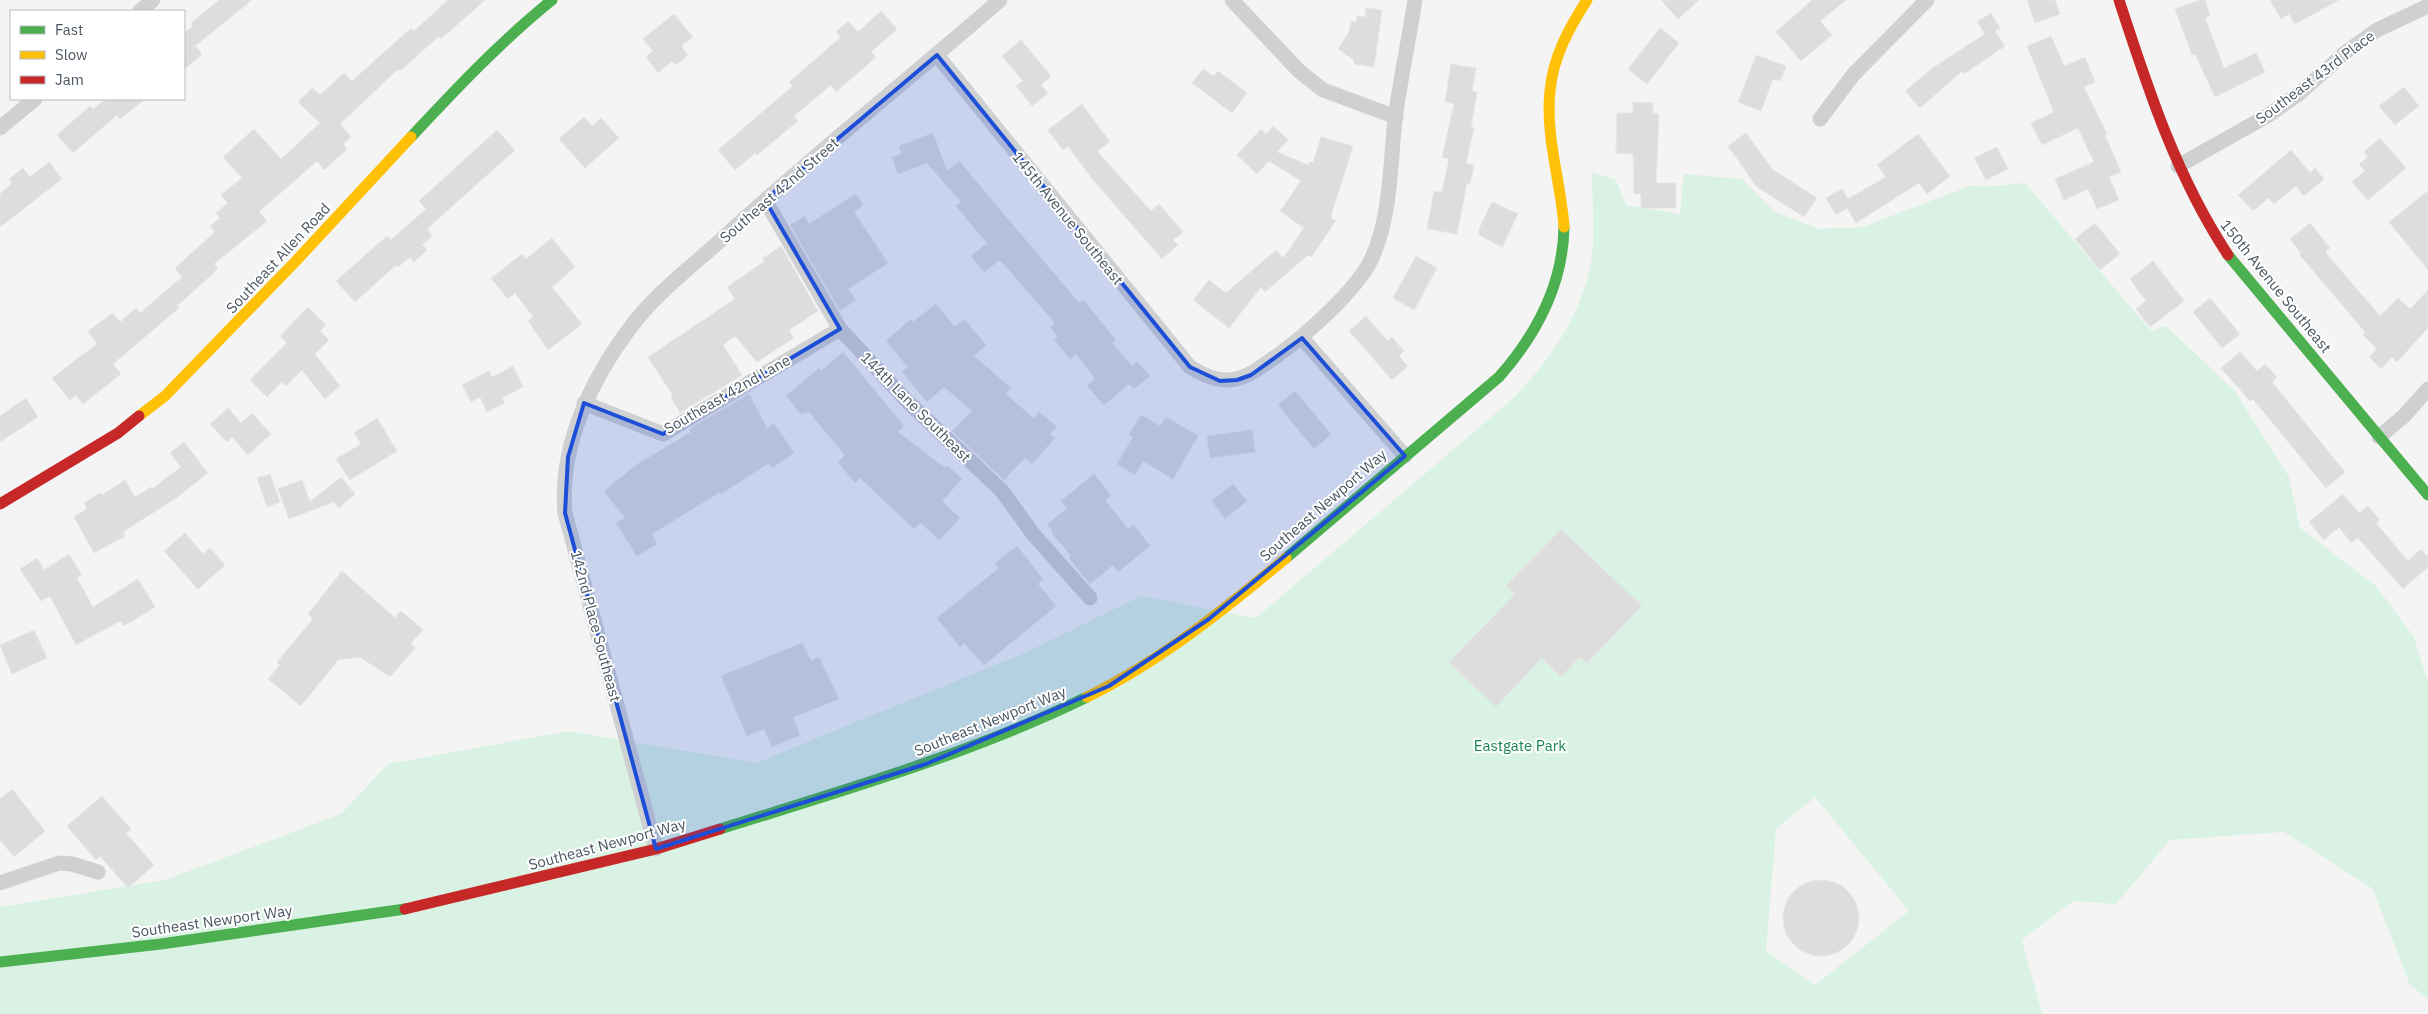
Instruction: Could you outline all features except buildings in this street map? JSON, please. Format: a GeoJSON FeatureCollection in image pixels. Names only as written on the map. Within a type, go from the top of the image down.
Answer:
{"type":"FeatureCollection","features":[{"type":"Feature","properties":{"kind":"main road","name":"Southeast Allen Road"},"geometry":{"type":"LineString","coordinates":[[0,504],[118,433],[165,396],[295,262],[489,54],[512,31],[552,0]]}},
{"type":"Feature","properties":{"kind":"main road","name":"Southeast Newport Way"},"geometry":{"type":"LineString","coordinates":[[0,962],[162,944],[422,907],[656,849],[926,764],[1056,712],[1109,686],[1156,658],[1209,619],[1284,559],[1405,456],[1509,366],[1531,336],[1544,311],[1554,284],[1562,246],[1558,170],[1549,104],[1554,69],[1572,21],[1587,0]]}},
{"type":"Feature","properties":{"kind":"main road","name":"150th Avenue Southeast"},"geometry":{"type":"LineString","coordinates":[[2119,0],[2161,123],[2178,166],[2208,226],[2230,258],[2428,495]]}},
{"type":"Feature","properties":{"kind":"street"},"geometry":{"type":"LineString","coordinates":[[141,10],[153,0]]}},
{"type":"Feature","properties":{"kind":"street","name":"Southeast 42nd Street"},"geometry":{"type":"LineString","coordinates":[[584,403],[630,327],[651,304],[765,200],[1000,0]]}},
{"type":"Feature","properties":{"kind":"street"},"geometry":{"type":"LineString","coordinates":[[1232,0],[1299,71],[1323,90],[1396,117]]}},
{"type":"Feature","properties":{"kind":"street"},"geometry":{"type":"LineString","coordinates":[[1405,456],[1302,338],[1359,279],[1371,259],[1380,238],[1396,117],[1415,0]]}},
{"type":"Feature","properties":{"kind":"street"},"geometry":{"type":"LineString","coordinates":[[1820,119],[1853,75],[1927,0]]}},
{"type":"Feature","properties":{"kind":"street","name":"Southeast 43rd Place"},"geometry":{"type":"LineString","coordinates":[[2178,166],[2267,116],[2300,93],[2346,52],[2377,30],[2428,6]]}},
{"type":"Feature","properties":{"kind":"street","name":"145th Avenue Southeast"},"geometry":{"type":"LineString","coordinates":[[937,55],[1190,367],[1204,376],[1220,381],[1237,380],[1251,375],[1302,338]]}},
{"type":"Feature","properties":{"kind":"street"},"geometry":{"type":"LineString","coordinates":[[0,128],[34,100]]}},
{"type":"Feature","properties":{"kind":"street","name":"144th Lane Southeast"},"geometry":{"type":"LineString","coordinates":[[765,200],[840,329],[907,401],[1002,491],[1033,534],[1090,598]]}},
{"type":"Feature","properties":{"kind":"street","name":"Southeast 42nd Lane"},"geometry":{"type":"LineString","coordinates":[[584,403],[663,434],[840,329]]}},
{"type":"Feature","properties":{"kind":"street"},"geometry":{"type":"LineString","coordinates":[[2379,437],[2405,415],[2428,389]]}},
{"type":"Feature","properties":{"kind":"street","name":"142nd Place Southeast"},"geometry":{"type":"LineString","coordinates":[[584,403],[568,457],[563,493],[565,512],[656,849]]}},
{"type":"Feature","properties":{"kind":"street"},"geometry":{"type":"LineString","coordinates":[[0,883],[59,863],[72,864],[98,872]]}},
{"type":"Feature","properties":{"kind":"highlighted area"},"geometry":{"type":"Polygon","coordinates":[[[937,55],[1190,367],[1220,381],[1237,380],[1251,375],[1302,338],[1405,456],[1209,619],[1109,686],[926,764],[656,849],[565,513],[568,457],[584,403],[663,434],[840,329],[765,200],[937,55]]]}},
{"type":"Feature","properties":{"kind":"green space","name":"Eastgate Park"},"geometry":{"type":"Polygon","coordinates":[[[1592,172],[1616,180],[1626,205],[1680,214],[1684,174],[1742,179],[1775,212],[1819,229],[1862,227],[1973,185],[1983,187],[2025,183],[2151,331],[2166,326],[2234,390],[2289,477],[2300,528],[2376,586],[2414,637],[2428,683],[2428,999],[2410,985],[2373,889],[2284,832],[2170,840],[2116,904],[2073,901],[2022,940],[2042,1014],[0,1014],[0,907],[165,880],[341,814],[388,764],[569,731],[756,763],[1025,653],[1141,596],[1256,618],[1510,401],[1539,370],[1563,335],[1573,316],[1588,277],[1593,246],[1592,172]],[[1815,797],[1776,829],[1766,951],[1815,985],[1909,911],[1815,797]]]}},
{"type":"Feature","properties":{"kind":"traffic: fast"},"geometry":{"type":"LineString","coordinates":[[411,137],[462,83],[552,0]]}},
{"type":"Feature","properties":{"kind":"traffic: fast"},"geometry":{"type":"LineString","coordinates":[[1286,558],[1499,377],[1525,344],[1545,308],[1559,269],[1564,227]]}},
{"type":"Feature","properties":{"kind":"traffic: fast"},"geometry":{"type":"LineString","coordinates":[[2228,255],[2428,495]]}},
{"type":"Feature","properties":{"kind":"traffic: fast"},"geometry":{"type":"LineString","coordinates":[[720,829],[952,754],[1087,697]]}},
{"type":"Feature","properties":{"kind":"traffic: fast"},"geometry":{"type":"LineString","coordinates":[[0,962],[161,944],[405,909]]}},
{"type":"Feature","properties":{"kind":"traffic: slow"},"geometry":{"type":"LineString","coordinates":[[1564,227],[1551,142],[1550,91],[1558,55],[1574,21],[1587,0]]}},
{"type":"Feature","properties":{"kind":"traffic: slow"},"geometry":{"type":"LineString","coordinates":[[139,416],[165,396],[295,262],[411,137]]}},
{"type":"Feature","properties":{"kind":"traffic: slow"},"geometry":{"type":"LineString","coordinates":[[1087,697],[1140,668],[1191,634],[1286,558]]}},
{"type":"Feature","properties":{"kind":"traffic: jam"},"geometry":{"type":"LineString","coordinates":[[2119,0],[2141,66],[2178,163],[2193,194],[2228,255]]}},
{"type":"Feature","properties":{"kind":"traffic: jam"},"geometry":{"type":"LineString","coordinates":[[0,504],[118,433],[139,416]]}},
{"type":"Feature","properties":{"kind":"traffic: jam"},"geometry":{"type":"LineString","coordinates":[[405,909],[656,849],[720,829]]}}]}
